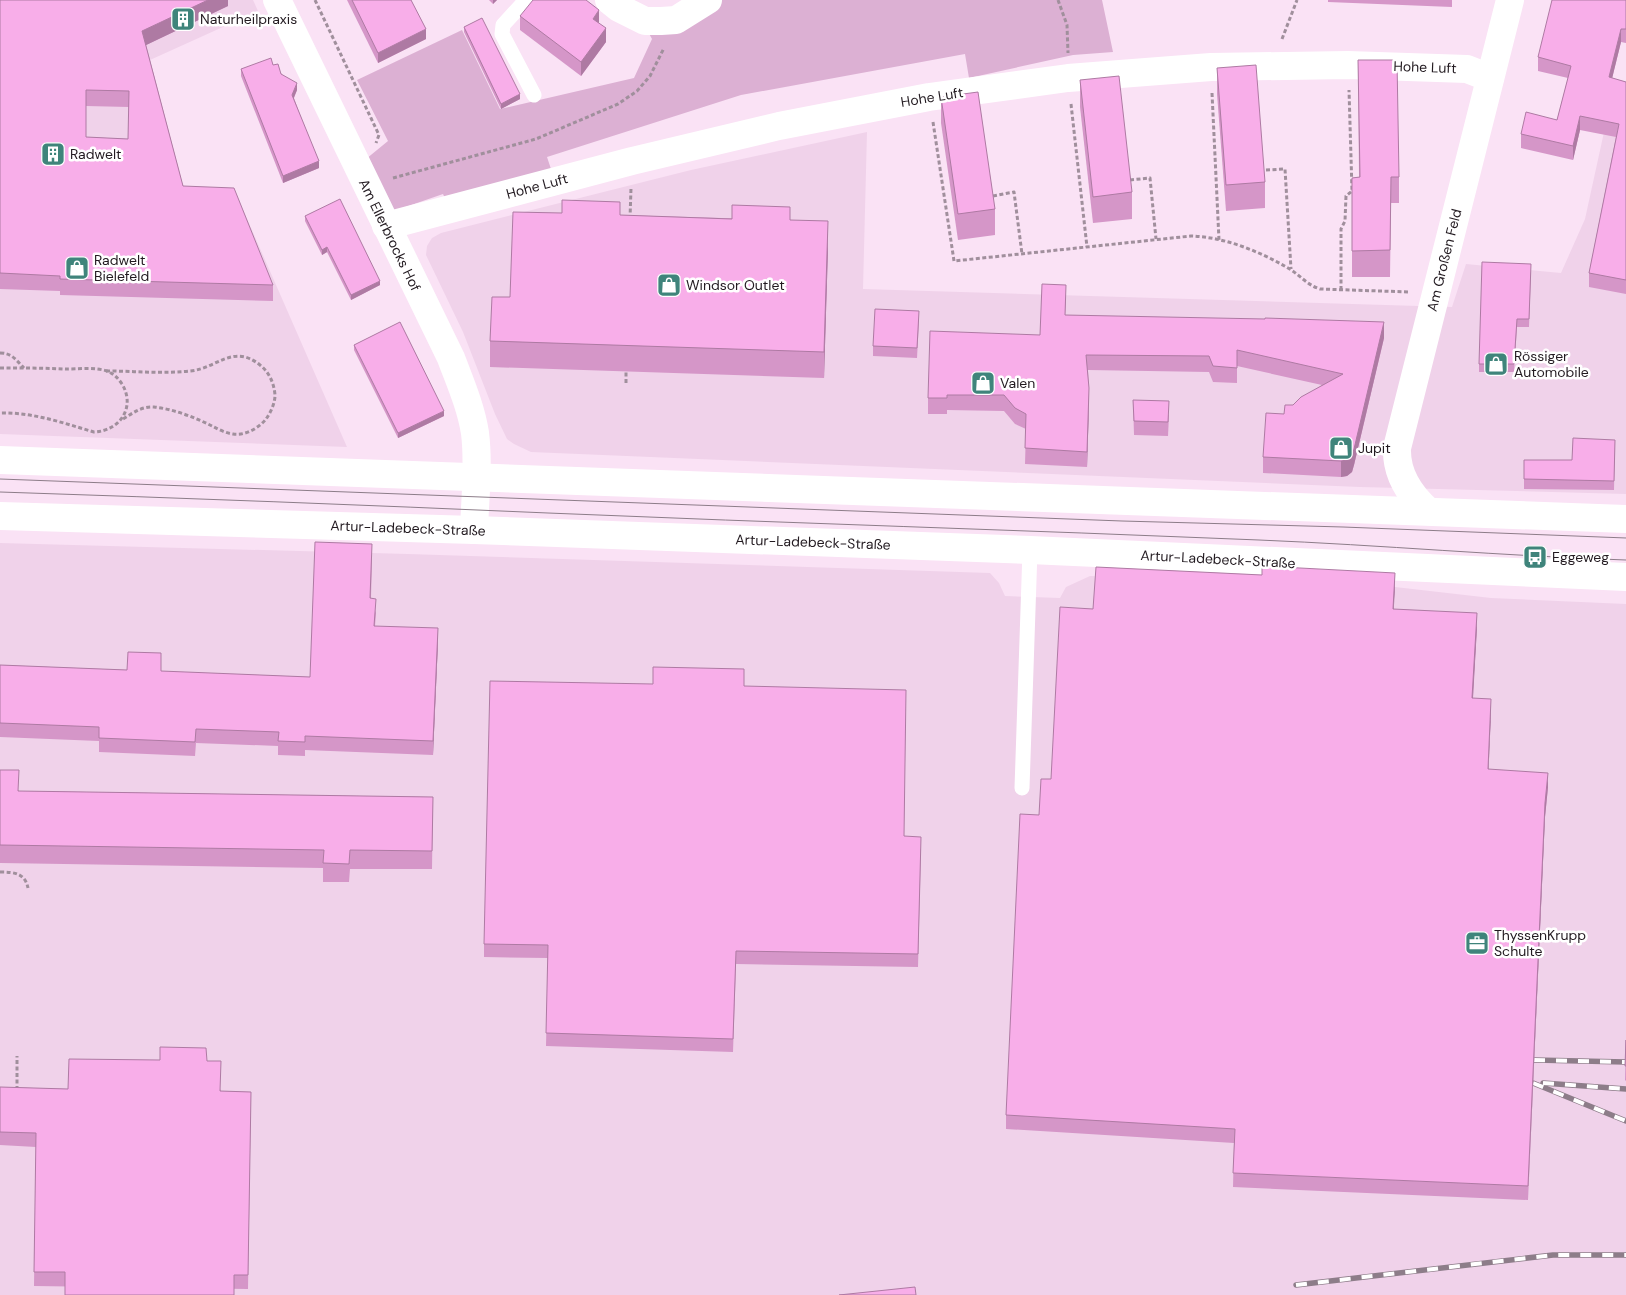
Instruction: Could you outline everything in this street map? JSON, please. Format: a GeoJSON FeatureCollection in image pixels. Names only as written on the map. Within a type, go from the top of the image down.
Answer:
{"type":"FeatureCollection","features":[{"type":"Feature","properties":{"kind":"street","name":"Am Ellerbrocks Hof"},"geometry":{"type":"LineString","coordinates":[[277,0],[451,358],[465,394],[474,433],[476,478],[474,530]]}},
{"type":"Feature","properties":{"kind":"street"},"geometry":{"type":"LineString","coordinates":[[609,0],[619,8],[644,21],[676,20],[708,0]]}},
{"type":"Feature","properties":{"kind":"street","name":"Am Großen Feld"},"geometry":{"type":"LineString","coordinates":[[1428,511],[1411,494],[1398,470],[1396,454],[1399,435],[1510,0]]}},
{"type":"Feature","properties":{"kind":"street","name":"Hohe Luft"},"geometry":{"type":"LineString","coordinates":[[386,226],[641,158],[779,126],[929,97],[1068,78],[1211,67],[1348,65],[1467,69],[1490,78]]}},
{"type":"Feature","properties":{"kind":"street"},"geometry":{"type":"LineString","coordinates":[[0,460],[1626,519]]}},
{"type":"Feature","properties":{"kind":"street","name":"Artur-Ladebeck-Straße"},"geometry":{"type":"LineString","coordinates":[[0,516],[474,530],[1030,550],[1626,577]]}},
{"type":"Feature","properties":{"kind":"lane"},"geometry":{"type":"LineString","coordinates":[[526,0],[503,25],[502,34],[534,95]]}},
{"type":"Feature","properties":{"kind":"lane"},"geometry":{"type":"LineString","coordinates":[[1022,788],[1030,550]]}},
{"type":"Feature","properties":{"kind":"path"},"geometry":{"type":"LineString","coordinates":[[315,0],[379,135],[375,146],[354,160]]}},
{"type":"Feature","properties":{"kind":"path"},"geometry":{"type":"LineString","coordinates":[[1058,0],[1067,25],[1068,78],[1087,247]]}},
{"type":"Feature","properties":{"kind":"path"},"geometry":{"type":"LineString","coordinates":[[1280,66],[1282,41],[1297,0]]}},
{"type":"Feature","properties":{"kind":"path"},"geometry":{"type":"LineString","coordinates":[[366,185],[536,140],[618,104],[637,91],[650,76],[676,20]]}},
{"type":"Feature","properties":{"kind":"path"},"geometry":{"type":"LineString","coordinates":[[1341,290],[1341,229],[1346,221],[1346,196],[1352,191],[1348,65]]}},
{"type":"Feature","properties":{"kind":"path"},"geometry":{"type":"LineString","coordinates":[[1211,67],[1219,240]]}},
{"type":"Feature","properties":{"kind":"path"},"geometry":{"type":"LineString","coordinates":[[929,97],[954,261],[1156,239],[1204,236],[1241,246],[1273,260],[1291,270],[1311,286],[1320,289],[1436,292]]}},
{"type":"Feature","properties":{"kind":"path"},"geometry":{"type":"LineString","coordinates":[[1266,170],[1285,169],[1291,270]]}},
{"type":"Feature","properties":{"kind":"path"},"geometry":{"type":"LineString","coordinates":[[1130,180],[1150,178],[1156,239]]}},
{"type":"Feature","properties":{"kind":"path"},"geometry":{"type":"LineString","coordinates":[[630,223],[631,188]]}},
{"type":"Feature","properties":{"kind":"path"},"geometry":{"type":"LineString","coordinates":[[994,196],[1014,192],[1022,254]]}},
{"type":"Feature","properties":{"kind":"path"},"geometry":{"type":"LineString","coordinates":[[0,353],[14,356],[24,368]]}},
{"type":"Feature","properties":{"kind":"path"},"geometry":{"type":"LineString","coordinates":[[0,368],[188,372],[204,368],[225,358],[241,356],[259,363],[266,370],[273,384],[275,400],[268,417],[257,428],[243,433],[231,434],[183,414],[156,407],[144,408],[105,430],[94,432],[45,417],[0,413]]}},
{"type":"Feature","properties":{"kind":"path"},"geometry":{"type":"LineString","coordinates":[[106,371],[114,374],[120,381],[128,397],[123,419]]}},
{"type":"Feature","properties":{"kind":"path"},"geometry":{"type":"LineString","coordinates":[[626,372],[626,383]]}},
{"type":"Feature","properties":{"kind":"path"},"geometry":{"type":"LineString","coordinates":[[0,872],[16,873],[23,876],[27,881],[28,888]]}},
{"type":"Feature","properties":{"kind":"path"},"geometry":{"type":"LineString","coordinates":[[17,1056],[17,1093]]}},
{"type":"Feature","properties":{"kind":"shaded area"},"geometry":{"type":"Polygon","coordinates":[[[0,0],[253,0],[258,11],[150,60],[183,189],[234,189],[347,447],[0,434],[0,0]]]}},
{"type":"Feature","properties":{"kind":"shaded area"},"geometry":{"type":"Polygon","coordinates":[[[717,0],[1102,0],[1113,52],[1073,55],[969,78],[965,54],[741,95],[547,157],[553,175],[448,205],[443,194],[391,212],[366,159],[388,141],[357,80],[462,30],[500,109],[634,78],[652,39],[646,28],[717,0]]]}},
{"type":"Feature","properties":{"kind":"shaded area"},"geometry":{"type":"Polygon","coordinates":[[[1626,118],[1626,494],[1360,487],[531,452],[507,439],[495,414],[463,332],[426,255],[427,246],[432,238],[441,233],[691,170],[867,132],[863,289],[1452,307],[1466,264],[1561,273],[1585,219],[1606,123],[1626,118]]]}},
{"type":"Feature","properties":{"kind":"shaded area"},"geometry":{"type":"Polygon","coordinates":[[[0,543],[990,573],[999,583],[1005,596],[1060,598],[1066,587],[1090,576],[1262,580],[1395,587],[1491,598],[1626,604],[1626,1295],[0,1295],[0,543]]]}},
{"type":"Feature","properties":{"kind":"building","name":"Radwelt"},"geometry":{"type":"Polygon","coordinates":[[[0,0],[208,0],[142,31],[183,186],[234,188],[273,285],[60,279],[60,276],[0,273],[0,0]],[[86,90],[86,137],[128,139],[129,91],[86,90]]]}},
{"type":"Feature","properties":{"kind":"building"},"geometry":{"type":"Polygon","coordinates":[[[352,0],[411,0],[426,29],[378,53],[352,0]]]}},
{"type":"Feature","properties":{"kind":"building"},"geometry":{"type":"Polygon","coordinates":[[[533,0],[586,0],[599,10],[593,19],[606,28],[581,62],[520,16],[533,0]]]}},
{"type":"Feature","properties":{"kind":"building"},"geometry":{"type":"Polygon","coordinates":[[[1552,0],[1626,0],[1626,29],[1621,29],[1609,77],[1626,82],[1626,280],[1589,273],[1619,124],[1580,116],[1573,146],[1521,134],[1526,112],[1557,120],[1571,66],[1538,57],[1552,0]]]}},
{"type":"Feature","properties":{"kind":"building"},"geometry":{"type":"Polygon","coordinates":[[[482,18],[520,94],[501,104],[464,27],[482,18]]]}},
{"type":"Feature","properties":{"kind":"building"},"geometry":{"type":"Polygon","coordinates":[[[271,58],[273,65],[278,64],[281,74],[297,83],[292,95],[319,161],[283,176],[241,69],[271,58]]]}},
{"type":"Feature","properties":{"kind":"building"},"geometry":{"type":"Polygon","coordinates":[[[1358,60],[1397,60],[1399,177],[1391,177],[1390,250],[1352,251],[1352,178],[1360,177],[1358,60]]]}},
{"type":"Feature","properties":{"kind":"building"},"geometry":{"type":"Polygon","coordinates":[[[1256,65],[1265,182],[1226,185],[1217,68],[1256,65]]]}},
{"type":"Feature","properties":{"kind":"building"},"geometry":{"type":"Polygon","coordinates":[[[1119,76],[1132,192],[1093,197],[1080,80],[1119,76]]]}},
{"type":"Feature","properties":{"kind":"building"},"geometry":{"type":"Polygon","coordinates":[[[978,92],[995,209],[958,214],[941,97],[978,92]]]}},
{"type":"Feature","properties":{"kind":"building"},"geometry":{"type":"Polygon","coordinates":[[[340,199],[380,281],[351,295],[327,247],[322,250],[305,216],[340,199]]]}},
{"type":"Feature","properties":{"kind":"building","name":"Windsor Outlet"},"geometry":{"type":"Polygon","coordinates":[[[562,200],[620,202],[620,215],[732,219],[732,205],[790,207],[790,220],[828,221],[824,352],[490,341],[492,297],[510,297],[513,212],[562,213],[562,200]]]}},
{"type":"Feature","properties":{"kind":"building"},"geometry":{"type":"Polygon","coordinates":[[[1482,262],[1531,264],[1529,319],[1517,319],[1514,364],[1479,364],[1482,262]]]}},
{"type":"Feature","properties":{"kind":"building"},"geometry":{"type":"Polygon","coordinates":[[[1042,284],[1066,285],[1065,315],[1384,322],[1352,456],[1347,460],[1341,461],[1263,457],[1266,413],[1284,414],[1285,405],[1293,405],[1301,397],[1343,374],[1237,350],[1237,368],[1213,366],[1209,356],[1086,355],[1089,388],[1087,452],[1025,448],[1026,414],[1015,408],[1004,395],[947,395],[947,398],[928,398],[930,331],[1040,335],[1042,284]]]}},
{"type":"Feature","properties":{"kind":"building"},"geometry":{"type":"Polygon","coordinates":[[[875,309],[919,311],[917,348],[873,346],[875,309]]]}},
{"type":"Feature","properties":{"kind":"building"},"geometry":{"type":"Polygon","coordinates":[[[400,322],[444,411],[398,433],[354,345],[400,322]]]}},
{"type":"Feature","properties":{"kind":"building"},"geometry":{"type":"Polygon","coordinates":[[[1133,400],[1169,401],[1168,422],[1134,421],[1133,400]]]}},
{"type":"Feature","properties":{"kind":"building"},"geometry":{"type":"Polygon","coordinates":[[[1573,438],[1615,440],[1614,481],[1524,479],[1524,460],[1572,460],[1573,438]]]}},
{"type":"Feature","properties":{"kind":"building"},"geometry":{"type":"Polygon","coordinates":[[[315,542],[372,544],[370,598],[376,599],[374,626],[438,628],[433,741],[305,736],[305,742],[278,741],[279,732],[196,729],[195,742],[99,738],[99,727],[0,723],[0,665],[127,670],[128,652],[161,653],[161,671],[310,677],[315,542]]]}},
{"type":"Feature","properties":{"kind":"building"},"geometry":{"type":"Polygon","coordinates":[[[1262,566],[1395,573],[1393,609],[1477,613],[1472,698],[1491,699],[1488,769],[1548,773],[1545,803],[1528,1186],[1233,1173],[1235,1129],[1006,1115],[1020,814],[1039,815],[1041,779],[1051,779],[1060,607],[1093,609],[1096,567],[1262,575],[1262,566]]]}},
{"type":"Feature","properties":{"kind":"building"},"geometry":{"type":"Polygon","coordinates":[[[653,667],[744,669],[744,686],[906,690],[904,836],[921,837],[918,954],[736,951],[733,1039],[546,1033],[548,945],[484,944],[490,681],[653,684],[653,667]]]}},
{"type":"Feature","properties":{"kind":"building"},"geometry":{"type":"Polygon","coordinates":[[[0,770],[19,770],[18,791],[433,797],[432,851],[350,850],[349,864],[323,863],[324,850],[0,845],[0,770]]]}},
{"type":"Feature","properties":{"kind":"building"},"geometry":{"type":"Polygon","coordinates":[[[160,1047],[206,1048],[207,1061],[221,1061],[220,1091],[251,1092],[248,1275],[234,1275],[234,1295],[65,1295],[65,1272],[34,1272],[36,1133],[0,1132],[0,1087],[68,1089],[69,1059],[160,1060],[160,1047]]]}},
{"type":"Feature","properties":{"kind":"building"},"geometry":{"type":"Polygon","coordinates":[[[915,1287],[916,1295],[839,1295],[915,1287]]]}},
{"type":"Feature","properties":{"kind":"tram line"},"geometry":{"type":"LineString","coordinates":[[0,479],[1626,538]]}},
{"type":"Feature","properties":{"kind":"tram line"},"geometry":{"type":"LineString","coordinates":[[0,492],[1259,540],[1626,560]]}},
{"type":"Feature","properties":{"kind":"railway"},"geometry":{"type":"LineString","coordinates":[[1534,1060],[1626,1062]]}},
{"type":"Feature","properties":{"kind":"railway"},"geometry":{"type":"LineString","coordinates":[[1533,1083],[1626,1121]]}},
{"type":"Feature","properties":{"kind":"railway"},"geometry":{"type":"LineString","coordinates":[[1543,1083],[1626,1089]]}},
{"type":"Feature","properties":{"kind":"railway"},"geometry":{"type":"LineString","coordinates":[[1296,1285],[1553,1255],[1626,1255]]}},
{"type":"Feature","properties":{"kind":"place","name":"Naturheilpraxis"},"geometry":{"type":"Point","coordinates":[183,19]}},
{"type":"Feature","properties":{"kind":"place","name":"Radwelt"},"geometry":{"type":"Point","coordinates":[53,154]}},
{"type":"Feature","properties":{"kind":"place","name":"Radwelt Bielefeld"},"geometry":{"type":"Point","coordinates":[77,268]}},
{"type":"Feature","properties":{"kind":"place","name":"Windsor Outlet"},"geometry":{"type":"Point","coordinates":[669,285]}},
{"type":"Feature","properties":{"kind":"place","name":"Rössiger Automobile"},"geometry":{"type":"Point","coordinates":[1496,364]}},
{"type":"Feature","properties":{"kind":"place","name":"Valen"},"geometry":{"type":"Point","coordinates":[983,383]}},
{"type":"Feature","properties":{"kind":"place","name":"Jupit"},"geometry":{"type":"Point","coordinates":[1341,448]}},
{"type":"Feature","properties":{"kind":"place","name":"Eggeweg"},"geometry":{"type":"Point","coordinates":[1535,557]}},
{"type":"Feature","properties":{"kind":"place","name":"ThyssenKrupp Schulte"},"geometry":{"type":"Point","coordinates":[1477,943]}}]}
